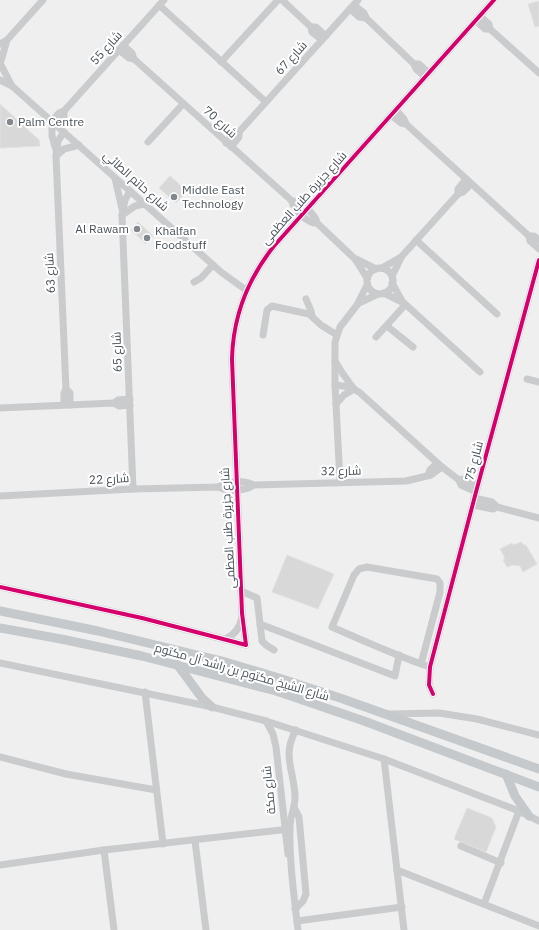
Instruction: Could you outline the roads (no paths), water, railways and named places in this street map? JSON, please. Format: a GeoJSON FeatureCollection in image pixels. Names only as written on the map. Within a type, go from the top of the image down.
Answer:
{"type":"FeatureCollection","features":[{"type":"Feature","properties":{"kind":"main road","name":"شارع الشيخ مكتوم بن راشد آل مكتوم"},"geometry":{"type":"LineString","coordinates":[[0,611],[98,631],[222,661],[279,678],[539,769]]}},
{"type":"Feature","properties":{"kind":"main road","name":"شارع الشيخ مكتوم بن راشد آل مكتوم"},"geometry":{"type":"LineString","coordinates":[[0,628],[81,643],[177,664],[269,689],[315,704],[506,774],[537,788]]}},
{"type":"Feature","properties":{"kind":"main road"},"geometry":{"type":"LineString","coordinates":[[177,664],[202,698],[212,707]]}},
{"type":"Feature","properties":{"kind":"main road"},"geometry":{"type":"LineString","coordinates":[[506,774],[518,800],[529,816]]}},
{"type":"Feature","properties":{"kind":"street"},"geometry":{"type":"LineString","coordinates":[[0,44],[7,40],[43,0]]}},
{"type":"Feature","properties":{"kind":"street"},"geometry":{"type":"LineString","coordinates":[[221,62],[278,0]]}},
{"type":"Feature","properties":{"kind":"street"},"geometry":{"type":"LineString","coordinates":[[282,0],[311,27],[318,28],[324,38]]}},
{"type":"Feature","properties":{"kind":"street","name":"شارع جزيرة طنب العظمى"},"geometry":{"type":"LineString","coordinates":[[225,639],[246,645],[242,613],[236,486],[232,348],[237,314],[251,278],[266,256],[304,212],[494,0]]}},
{"type":"Feature","properties":{"kind":"street"},"geometry":{"type":"LineString","coordinates":[[162,3],[221,62],[266,102]]}},
{"type":"Feature","properties":{"kind":"street","name":"شارع 55"},"geometry":{"type":"LineString","coordinates":[[54,123],[64,116],[64,111],[162,3]]}},
{"type":"Feature","properties":{"kind":"street"},"geometry":{"type":"LineString","coordinates":[[354,5],[364,13],[366,18],[414,64],[416,69],[427,75]]}},
{"type":"Feature","properties":{"kind":"street","name":"شارع 67"},"geometry":{"type":"LineString","coordinates":[[228,145],[234,133],[240,132],[354,5]]}},
{"type":"Feature","properties":{"kind":"street"},"geometry":{"type":"LineString","coordinates":[[478,18],[485,29],[490,29],[539,73]]}},
{"type":"Feature","properties":{"kind":"street"},"geometry":{"type":"LineString","coordinates":[[0,63],[7,40]]}},
{"type":"Feature","properties":{"kind":"street","name":"شارع 70"},"geometry":{"type":"LineString","coordinates":[[121,48],[128,58],[134,59],[292,202],[293,207],[304,212],[312,223],[318,223],[355,259],[367,282]]}},
{"type":"Feature","properties":{"kind":"street","name":"شارع حاتم الطائي"},"geometry":{"type":"LineString","coordinates":[[0,63],[12,86]]}},
{"type":"Feature","properties":{"kind":"street","name":"شارع حاتم الطائي"},"geometry":{"type":"LineString","coordinates":[[0,80],[12,86],[213,265],[233,282],[246,290]]}},
{"type":"Feature","properties":{"kind":"street"},"geometry":{"type":"LineString","coordinates":[[148,142],[183,104]]}},
{"type":"Feature","properties":{"kind":"street"},"geometry":{"type":"LineString","coordinates":[[394,113],[401,123],[406,124],[529,236],[530,241],[539,249]]}},
{"type":"Feature","properties":{"kind":"street","name":"شارع 63"},"geometry":{"type":"LineString","coordinates":[[54,123],[52,136],[56,154],[66,389],[70,393],[67,405]]}},
{"type":"Feature","properties":{"kind":"street","name":"شارع 63"},"geometry":{"type":"LineString","coordinates":[[56,154],[58,141],[64,132]]}},
{"type":"Feature","properties":{"kind":"street"},"geometry":{"type":"LineString","coordinates":[[56,154],[64,149],[79,145]]}},
{"type":"Feature","properties":{"kind":"street","name":"شارع 65"},"geometry":{"type":"LineString","coordinates":[[115,178],[122,213],[133,489]]}},
{"type":"Feature","properties":{"kind":"street"},"geometry":{"type":"LineString","coordinates":[[357,305],[391,287],[392,280],[402,256],[458,194],[458,189],[468,182]]}},
{"type":"Feature","properties":{"kind":"street","name":"شارع 65"},"geometry":{"type":"LineString","coordinates":[[122,213],[125,200],[130,191]]}},
{"type":"Feature","properties":{"kind":"street"},"geometry":{"type":"LineString","coordinates":[[122,213],[130,208],[145,204]]}},
{"type":"Feature","properties":{"kind":"street"},"geometry":{"type":"LineString","coordinates":[[529,236],[534,236],[539,240]]}},
{"type":"Feature","properties":{"kind":"street"},"geometry":{"type":"LineString","coordinates":[[416,240],[497,314]]}},
{"type":"Feature","properties":{"kind":"street"},"geometry":{"type":"LineString","coordinates":[[340,482],[334,358],[337,334],[344,320],[357,305],[370,272],[379,269],[402,256]]}},
{"type":"Feature","properties":{"kind":"street","name":"شارع 70"},"geometry":{"type":"LineString","coordinates":[[355,259],[379,269]]}},
{"type":"Feature","properties":{"kind":"street","name":"شارع 75"},"geometry":{"type":"LineString","coordinates":[[433,694],[428,685],[430,667],[539,260]]}},
{"type":"Feature","properties":{"kind":"street"},"geometry":{"type":"LineString","coordinates":[[194,282],[201,278],[213,265]]}},
{"type":"Feature","properties":{"kind":"street"},"geometry":{"type":"LineString","coordinates":[[379,269],[386,270],[405,304]]}},
{"type":"Feature","properties":{"kind":"street"},"geometry":{"type":"LineString","coordinates":[[367,282],[371,291],[381,293],[405,304],[480,372]]}},
{"type":"Feature","properties":{"kind":"street"},"geometry":{"type":"LineString","coordinates":[[306,299],[312,316]]}},
{"type":"Feature","properties":{"kind":"street"},"geometry":{"type":"LineString","coordinates":[[376,337],[405,304]]}},
{"type":"Feature","properties":{"kind":"street"},"geometry":{"type":"LineString","coordinates":[[263,335],[267,310],[270,306],[306,313],[312,316],[321,325],[337,334]]}},
{"type":"Feature","properties":{"kind":"street"},"geometry":{"type":"LineString","coordinates":[[387,326],[413,347]]}},
{"type":"Feature","properties":{"kind":"street"},"geometry":{"type":"LineString","coordinates":[[334,358],[354,389]]}},
{"type":"Feature","properties":{"kind":"street"},"geometry":{"type":"LineString","coordinates":[[527,379],[539,382]]}},
{"type":"Feature","properties":{"kind":"street"},"geometry":{"type":"LineString","coordinates":[[335,385],[354,389],[365,396],[439,465],[459,480],[461,485],[493,509],[496,506],[539,518]]}},
{"type":"Feature","properties":{"kind":"street"},"geometry":{"type":"LineString","coordinates":[[336,404],[344,395],[354,389]]}},
{"type":"Feature","properties":{"kind":"street"},"geometry":{"type":"LineString","coordinates":[[0,408],[114,403],[118,400],[130,402]]}},
{"type":"Feature","properties":{"kind":"street","name":"شارع 32"},"geometry":{"type":"LineString","coordinates":[[236,486],[249,488],[253,485],[406,481],[418,479],[428,475],[430,470],[439,465]]}},
{"type":"Feature","properties":{"kind":"street","name":"شارع 22"},"geometry":{"type":"LineString","coordinates":[[0,496],[133,489],[219,487],[224,489],[236,486]]}},
{"type":"Feature","properties":{"kind":"street"},"geometry":{"type":"LineString","coordinates":[[421,664],[440,592],[440,583],[437,579],[379,569],[362,568],[357,571],[332,627],[421,664],[430,667]]}},
{"type":"Feature","properties":{"kind":"street"},"geometry":{"type":"LineString","coordinates":[[0,587],[142,618],[225,639]]}},
{"type":"Feature","properties":{"kind":"street"},"geometry":{"type":"LineString","coordinates":[[241,591],[257,598],[262,641],[274,650]]}},
{"type":"Feature","properties":{"kind":"street","name":"شارع جزيرة طنب العظمى"},"geometry":{"type":"LineString","coordinates":[[225,639],[234,634],[240,626],[242,613]]}},
{"type":"Feature","properties":{"kind":"street"},"geometry":{"type":"LineString","coordinates":[[260,624],[395,676],[399,655]]}},
{"type":"Feature","properties":{"kind":"street"},"geometry":{"type":"LineString","coordinates":[[0,663],[145,692],[266,721],[384,759],[519,811],[539,821]]}},
{"type":"Feature","properties":{"kind":"street"},"geometry":{"type":"LineString","coordinates":[[145,692],[162,844]]}},
{"type":"Feature","properties":{"kind":"street"},"geometry":{"type":"LineString","coordinates":[[384,714],[438,713],[477,719],[539,735]]}},
{"type":"Feature","properties":{"kind":"street","name":"شارع مكة"},"geometry":{"type":"LineString","coordinates":[[266,721],[273,734],[276,747],[298,930]]}},
{"type":"Feature","properties":{"kind":"street","name":"شارع مكة"},"geometry":{"type":"LineString","coordinates":[[287,830],[294,808],[295,791],[289,750],[291,740],[296,730]]}},
{"type":"Feature","properties":{"kind":"street"},"geometry":{"type":"LineString","coordinates":[[0,757],[66,774],[126,786],[156,790]]}},
{"type":"Feature","properties":{"kind":"street"},"geometry":{"type":"LineString","coordinates":[[384,759],[404,930]]}},
{"type":"Feature","properties":{"kind":"street"},"geometry":{"type":"LineString","coordinates":[[528,765],[539,766]]}},
{"type":"Feature","properties":{"kind":"street"},"geometry":{"type":"LineString","coordinates":[[294,808],[299,817],[306,894],[303,901],[295,909]]}},
{"type":"Feature","properties":{"kind":"street"},"geometry":{"type":"LineString","coordinates":[[484,904],[501,863],[519,811]]}},
{"type":"Feature","properties":{"kind":"street"},"geometry":{"type":"LineString","coordinates":[[0,865],[104,850],[287,830]]}},
{"type":"Feature","properties":{"kind":"street"},"geometry":{"type":"LineString","coordinates":[[195,840],[206,930]]}},
{"type":"Feature","properties":{"kind":"street"},"geometry":{"type":"LineString","coordinates":[[462,846],[501,863]]}},
{"type":"Feature","properties":{"kind":"street"},"geometry":{"type":"LineString","coordinates":[[104,850],[114,930]]}},
{"type":"Feature","properties":{"kind":"street"},"geometry":{"type":"LineString","coordinates":[[397,870],[539,926]]}},
{"type":"Feature","properties":{"kind":"street"},"geometry":{"type":"LineString","coordinates":[[297,921],[402,907]]}},
{"type":"Feature","properties":{"kind":"place","name":"Palm Centre"},"geometry":{"type":"Point","coordinates":[10,122]}},
{"type":"Feature","properties":{"kind":"place","name":"Middle East Technology"},"geometry":{"type":"Point","coordinates":[174,197]}},
{"type":"Feature","properties":{"kind":"place","name":"Al Rawam"},"geometry":{"type":"Point","coordinates":[137,229]}},
{"type":"Feature","properties":{"kind":"place","name":"Khalfan Foodstuff"},"geometry":{"type":"Point","coordinates":[147,238]}}]}
